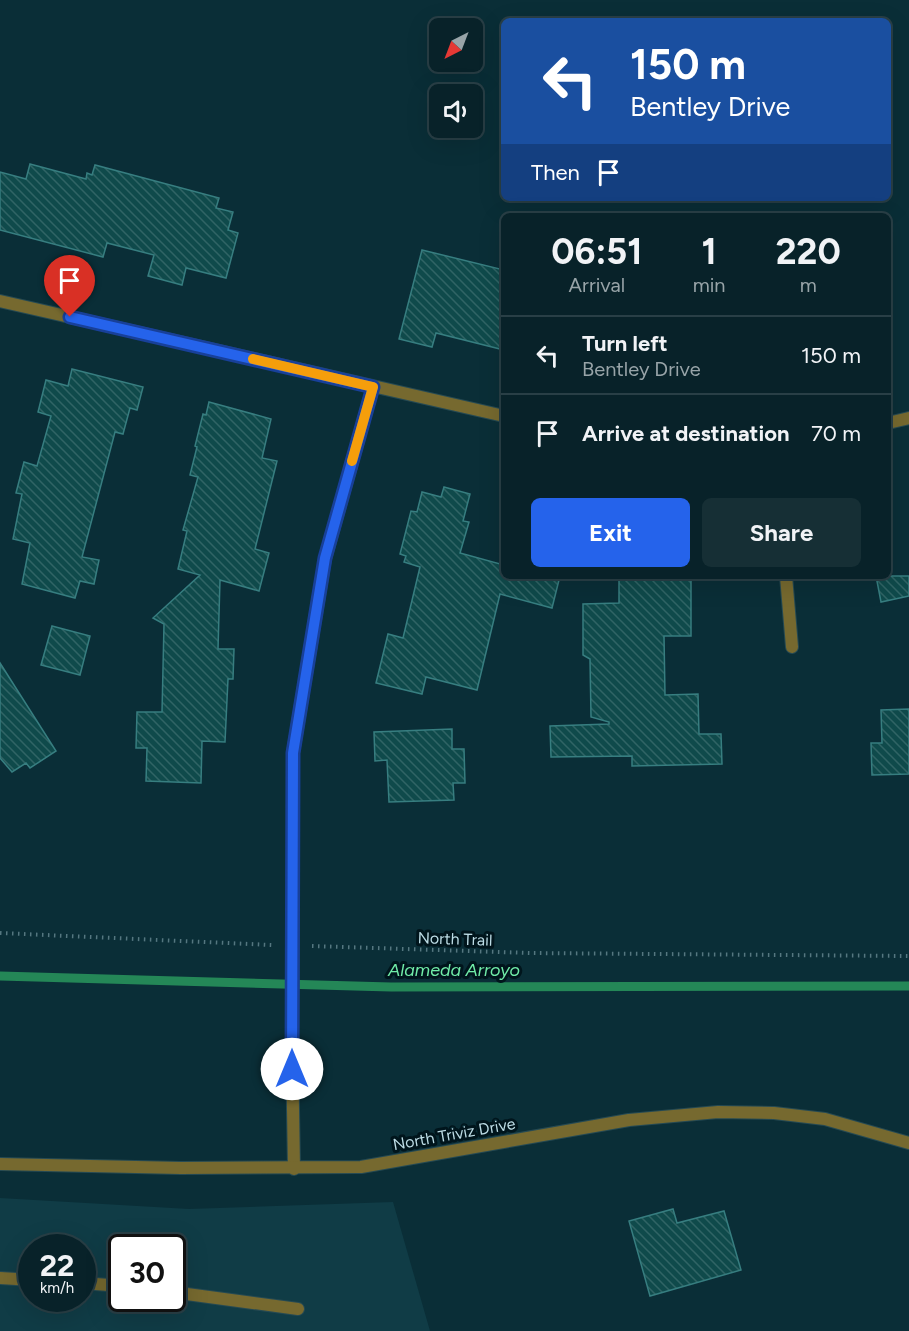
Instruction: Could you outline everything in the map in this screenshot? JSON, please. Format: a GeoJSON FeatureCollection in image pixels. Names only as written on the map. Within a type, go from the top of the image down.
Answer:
{"type":"FeatureCollection","features":[{"type":"Feature","properties":{"kind":"street"},"geometry":{"type":"LineString","coordinates":[[0,301],[501,415]]}},
{"type":"Feature","properties":{"kind":"street"},"geometry":{"type":"LineString","coordinates":[[294,1169],[293,753],[325,558],[373,387]]}},
{"type":"Feature","properties":{"kind":"street"},"geometry":{"type":"LineString","coordinates":[[891,422],[909,418]]}},
{"type":"Feature","properties":{"kind":"street"},"geometry":{"type":"LineString","coordinates":[[786,579],[792,647]]}},
{"type":"Feature","properties":{"kind":"street","name":"North Triviz Drive"},"geometry":{"type":"LineString","coordinates":[[0,1164],[294,1169],[361,1167],[630,1120],[718,1112],[774,1113],[825,1119],[909,1143]]}},
{"type":"Feature","properties":{"kind":"street"},"geometry":{"type":"LineString","coordinates":[[0,1278],[18,1279]]}},
{"type":"Feature","properties":{"kind":"street"},"geometry":{"type":"LineString","coordinates":[[186,1294],[298,1309]]}},
{"type":"Feature","properties":{"kind":"path"},"geometry":{"type":"LineString","coordinates":[[0,933],[276,945]]}},
{"type":"Feature","properties":{"kind":"path","name":"North Trail"},"geometry":{"type":"LineString","coordinates":[[311,946],[530,953],[909,956]]}},
{"type":"Feature","properties":{"kind":"shaded area"},"geometry":{"type":"Polygon","coordinates":[[[0,1198],[189,1209],[393,1202],[430,1331],[0,1331],[0,1198]]]}},
{"type":"Feature","properties":{"kind":"building"},"geometry":{"type":"Polygon","coordinates":[[[30,164],[86,179],[87,173],[92,175],[95,165],[219,198],[216,208],[233,212],[228,230],[238,233],[226,278],[186,268],[182,285],[148,276],[154,255],[107,243],[103,257],[0,230],[0,172],[26,179],[30,164]]]}},
{"type":"Feature","properties":{"kind":"building"},"geometry":{"type":"Polygon","coordinates":[[[422,250],[501,269],[501,349],[436,333],[432,347],[399,339],[422,250]]]}},
{"type":"Feature","properties":{"kind":"building"},"geometry":{"type":"Polygon","coordinates":[[[72,369],[143,387],[137,410],[130,408],[123,434],[115,432],[82,557],[99,560],[94,584],[80,581],[75,598],[22,584],[30,543],[13,539],[22,494],[16,493],[24,462],[37,466],[51,416],[38,412],[46,380],[68,386],[72,369]]]}},
{"type":"Feature","properties":{"kind":"building"},"geometry":{"type":"Polygon","coordinates":[[[209,402],[271,419],[262,458],[277,461],[255,549],[269,553],[259,591],[220,580],[218,649],[234,649],[233,679],[228,679],[225,742],[202,741],[201,783],[146,781],[147,748],[136,748],[137,712],[162,712],[164,624],[153,618],[200,575],[178,569],[187,531],[183,530],[198,477],[190,475],[197,447],[195,446],[203,414],[206,415],[209,402]]]}},
{"type":"Feature","properties":{"kind":"building"},"geometry":{"type":"Polygon","coordinates":[[[444,487],[470,494],[463,521],[469,522],[460,553],[501,564],[501,579],[559,579],[552,608],[500,594],[477,690],[426,677],[422,694],[376,683],[388,634],[403,638],[420,567],[404,562],[406,556],[400,554],[411,511],[417,512],[422,492],[441,497],[444,487]]]}},
{"type":"Feature","properties":{"kind":"building"},"geometry":{"type":"Polygon","coordinates":[[[909,576],[909,596],[881,602],[877,579],[909,576]]]}},
{"type":"Feature","properties":{"kind":"building"},"geometry":{"type":"Polygon","coordinates":[[[619,579],[691,579],[691,636],[664,636],[665,695],[698,694],[699,734],[721,734],[722,764],[632,766],[632,756],[551,757],[550,726],[609,724],[609,722],[591,717],[590,659],[583,655],[583,604],[619,603],[619,579]]]}},
{"type":"Feature","properties":{"kind":"building"},"geometry":{"type":"Polygon","coordinates":[[[52,626],[90,636],[80,675],[41,665],[52,626]]]}},
{"type":"Feature","properties":{"kind":"building"},"geometry":{"type":"Polygon","coordinates":[[[0,663],[56,751],[30,768],[26,763],[12,772],[0,758],[0,663]]]}},
{"type":"Feature","properties":{"kind":"building"},"geometry":{"type":"Polygon","coordinates":[[[909,709],[909,774],[872,775],[871,743],[882,743],[881,710],[909,709]]]}},
{"type":"Feature","properties":{"kind":"building"},"geometry":{"type":"Polygon","coordinates":[[[452,729],[452,749],[464,749],[465,783],[453,783],[454,800],[389,802],[387,760],[375,761],[374,732],[452,729]]]}},
{"type":"Feature","properties":{"kind":"building"},"geometry":{"type":"Polygon","coordinates":[[[673,1209],[677,1223],[724,1211],[741,1270],[650,1296],[629,1221],[673,1209]]]}},
{"type":"Feature","properties":{"kind":"waterway","name":"Alameda Arroyo"},"geometry":{"type":"LineString","coordinates":[[0,976],[391,987],[909,986]]}},
{"type":"Feature","properties":{"kind":"slow traffic"},"geometry":{"type":"LineString","coordinates":[[253,359],[373,387],[352,461]]}},
{"type":"Feature","properties":{"kind":"route"},"geometry":{"type":"LineString","coordinates":[[70,317],[373,387],[325,558],[293,753],[292,1069]]}}]}
